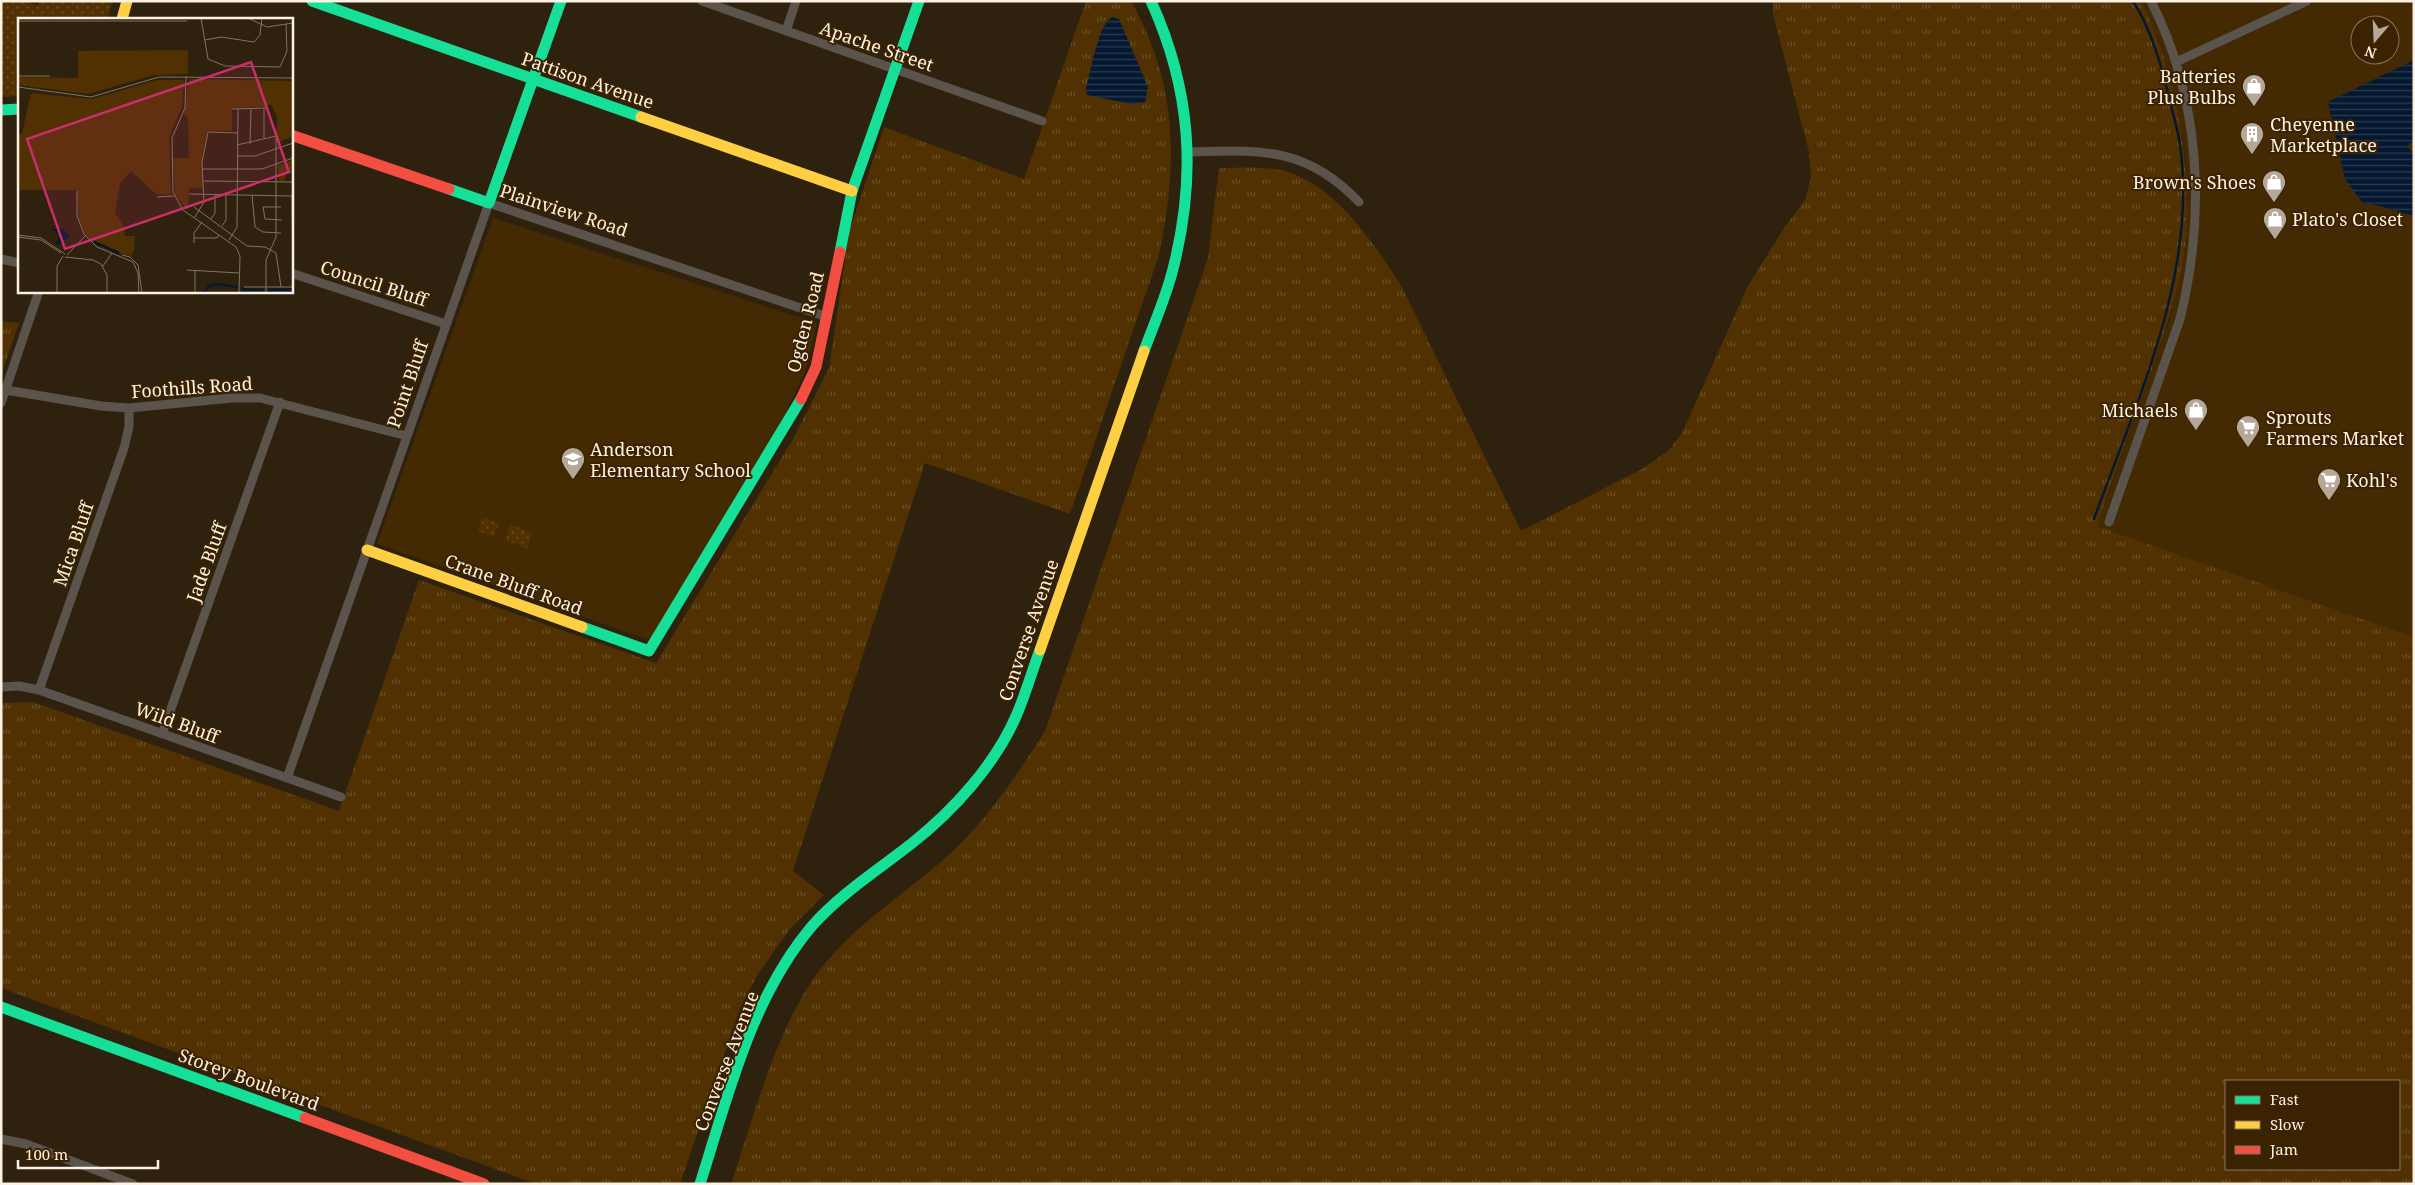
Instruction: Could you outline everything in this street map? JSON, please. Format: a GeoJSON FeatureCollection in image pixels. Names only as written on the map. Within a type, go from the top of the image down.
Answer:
{"type":"FeatureCollection","features":[{"type":"Feature","properties":{"kind":"street"},"geometry":{"type":"LineString","coordinates":[[122,18],[127,1]]}},
{"type":"Feature","properties":{"kind":"street","name":"Pattison Avenue"},"geometry":{"type":"LineString","coordinates":[[312,1],[852,191]]}},
{"type":"Feature","properties":{"kind":"street","name":"Point Bluff"},"geometry":{"type":"LineString","coordinates":[[287,778],[561,1]]}},
{"type":"Feature","properties":{"kind":"street","name":"Apache Street"},"geometry":{"type":"LineString","coordinates":[[702,1],[1042,121]]}},
{"type":"Feature","properties":{"kind":"street"},"geometry":{"type":"LineString","coordinates":[[786,31],[796,1]]}},
{"type":"Feature","properties":{"kind":"street","name":"Ogden Road"},"geometry":{"type":"LineString","coordinates":[[649,651],[795,411],[816,366],[852,191],[919,1]]}},
{"type":"Feature","properties":{"kind":"street","name":"Converse Avenue"},"geometry":{"type":"LineString","coordinates":[[700,1184],[755,1023],[788,960],[812,926],[841,898],[912,844],[944,816],[971,788],[1017,715],[1172,270],[1187,197],[1188,152],[1179,72],[1169,42],[1151,1]]}},
{"type":"Feature","properties":{"kind":"street"},"geometry":{"type":"LineString","coordinates":[[2109,522],[2180,318],[2188,284],[2196,218],[2196,162],[2182,82],[2176,62],[2151,1]]}},
{"type":"Feature","properties":{"kind":"street"},"geometry":{"type":"LineString","coordinates":[[2176,62],[2307,1]]}},
{"type":"Feature","properties":{"kind":"street"},"geometry":{"type":"LineString","coordinates":[[1,110],[18,110]]}},
{"type":"Feature","properties":{"kind":"street","name":"Plainview Road"},"geometry":{"type":"LineString","coordinates":[[292,134],[489,203],[827,316]]}},
{"type":"Feature","properties":{"kind":"street"},"geometry":{"type":"LineString","coordinates":[[1188,152],[1248,150],[1296,159],[1312,164],[1337,180],[1359,202]]}},
{"type":"Feature","properties":{"kind":"street"},"geometry":{"type":"LineString","coordinates":[[1,259],[18,263]]}},
{"type":"Feature","properties":{"kind":"street","name":"Council Bluff"},"geometry":{"type":"LineString","coordinates":[[292,273],[446,324]]}},
{"type":"Feature","properties":{"kind":"street"},"geometry":{"type":"LineString","coordinates":[[1,403],[39,292]]}},
{"type":"Feature","properties":{"kind":"street","name":"Foothills Road"},"geometry":{"type":"LineString","coordinates":[[6,390],[101,406],[129,408],[232,398],[260,398],[407,436]]}},
{"type":"Feature","properties":{"kind":"street","name":"Jade Bluff"},"geometry":{"type":"LineString","coordinates":[[162,734],[280,402]]}},
{"type":"Feature","properties":{"kind":"street","name":"Mica Bluff"},"geometry":{"type":"LineString","coordinates":[[40,690],[126,441],[129,408]]}},
{"type":"Feature","properties":{"kind":"street","name":"Crane Bluff Road"},"geometry":{"type":"LineString","coordinates":[[367,550],[649,651]]}},
{"type":"Feature","properties":{"kind":"street","name":"Wild Bluff"},"geometry":{"type":"LineString","coordinates":[[1,687],[18,686],[40,690],[341,797]]}},
{"type":"Feature","properties":{"kind":"street","name":"Storey Boulevard"},"geometry":{"type":"LineString","coordinates":[[1,1008],[484,1184]]}},
{"type":"Feature","properties":{"kind":"street"},"geometry":{"type":"LineString","coordinates":[[1,1139],[26,1144],[133,1184]]}},
{"type":"Feature","properties":{"kind":"shaded area"},"geometry":{"type":"Polygon","coordinates":[[[2140,1],[2414,1],[2414,637],[2097,526],[2170,319],[2188,201],[2185,154],[2168,68],[2159,40],[2140,1]]]}},
{"type":"Feature","properties":{"kind":"shaded area","name":"Anderson Elementary School"},"geometry":{"type":"Polygon","coordinates":[[[493,218],[817,323],[806,369],[784,416],[651,638],[646,639],[377,544],[493,218]]]}},
{"type":"Feature","properties":{"kind":"green space"},"geometry":{"type":"Polygon","coordinates":[[[1,1],[25,1],[38,6],[39,1],[112,1],[108,18],[18,18],[18,96],[1,97],[1,1]]]}},
{"type":"Feature","properties":{"kind":"green space"},"geometry":{"type":"Polygon","coordinates":[[[1086,1],[1131,1],[1158,63],[1166,94],[1171,156],[1165,221],[1159,255],[1070,514],[925,463],[793,871],[824,895],[789,930],[758,974],[740,1008],[680,1184],[536,1184],[1,988],[1,703],[33,702],[339,811],[419,580],[656,663],[793,439],[829,368],[849,232],[884,127],[1024,179],[1086,1]]]}},
{"type":"Feature","properties":{"kind":"green space"},"geometry":{"type":"Polygon","coordinates":[[[1773,1],[2140,1],[2159,42],[2175,101],[2186,176],[2186,236],[2176,293],[2165,329],[2097,526],[2414,637],[2414,1184],[731,1184],[775,1053],[798,1004],[812,981],[860,927],[935,867],[966,838],[1003,794],[1045,731],[1208,258],[1219,168],[1268,168],[1284,171],[1320,188],[1352,218],[1380,253],[1402,287],[1521,531],[1642,469],[1669,450],[1682,433],[1748,286],[1784,228],[1805,200],[1811,177],[1809,152],[1773,14],[1773,1]]]}},
{"type":"Feature","properties":{"kind":"green space"},"geometry":{"type":"Polygon","coordinates":[[[1,321],[19,323],[1,375],[1,321]]]}},
{"type":"Feature","properties":{"kind":"green space"},"geometry":{"type":"Polygon","coordinates":[[[483,517],[499,523],[494,537],[478,531],[483,517]]]}},
{"type":"Feature","properties":{"kind":"green space"},"geometry":{"type":"Polygon","coordinates":[[[510,524],[532,533],[527,549],[506,540],[510,524]]]}},
{"type":"Feature","properties":{"kind":"water"},"geometry":{"type":"Polygon","coordinates":[[[1112,17],[1119,19],[1148,87],[1145,102],[1132,104],[1087,95],[1086,88],[1099,38],[1107,22],[1112,17]]]}},
{"type":"Feature","properties":{"kind":"water"},"geometry":{"type":"Polygon","coordinates":[[[2414,60],[2414,139],[2408,146],[2414,156],[2414,216],[2362,202],[2345,179],[2328,102],[2414,60]]]}},
{"type":"Feature","properties":{"kind":"waterway"},"geometry":{"type":"LineString","coordinates":[[2094,519],[2145,382],[2160,335],[2172,288],[2180,241],[2183,193],[2179,139],[2155,47],[2133,1]]}},
{"type":"Feature","properties":{"kind":"traffic: fast"},"geometry":{"type":"LineString","coordinates":[[312,1],[641,117]]}},
{"type":"Feature","properties":{"kind":"traffic: fast"},"geometry":{"type":"LineString","coordinates":[[449,189],[489,203],[561,1]]}},
{"type":"Feature","properties":{"kind":"traffic: fast"},"geometry":{"type":"LineString","coordinates":[[840,252],[852,191],[919,1]]}},
{"type":"Feature","properties":{"kind":"traffic: fast"},"geometry":{"type":"LineString","coordinates":[[1144,351],[1173,269],[1181,234],[1187,166],[1186,133],[1175,67],[1151,1]]}},
{"type":"Feature","properties":{"kind":"traffic: fast"},"geometry":{"type":"LineString","coordinates":[[1,110],[18,109]]}},
{"type":"Feature","properties":{"kind":"traffic: fast"},"geometry":{"type":"LineString","coordinates":[[582,627],[649,651],[801,399]]}},
{"type":"Feature","properties":{"kind":"traffic: fast"},"geometry":{"type":"LineString","coordinates":[[700,1184],[732,1083],[757,1016],[791,954],[823,914],[927,831],[972,785],[1008,733],[1040,650]]}},
{"type":"Feature","properties":{"kind":"traffic: fast"},"geometry":{"type":"LineString","coordinates":[[1,1007],[305,1118]]}},
{"type":"Feature","properties":{"kind":"traffic: slow"},"geometry":{"type":"LineString","coordinates":[[122,18],[127,1]]}},
{"type":"Feature","properties":{"kind":"traffic: slow"},"geometry":{"type":"LineString","coordinates":[[641,117],[852,191]]}},
{"type":"Feature","properties":{"kind":"traffic: slow"},"geometry":{"type":"LineString","coordinates":[[1040,650],[1144,351]]}},
{"type":"Feature","properties":{"kind":"traffic: slow"},"geometry":{"type":"LineString","coordinates":[[367,550],[582,627]]}},
{"type":"Feature","properties":{"kind":"traffic: jam"},"geometry":{"type":"LineString","coordinates":[[292,135],[449,189]]}},
{"type":"Feature","properties":{"kind":"traffic: jam"},"geometry":{"type":"LineString","coordinates":[[801,399],[816,367],[840,252]]}},
{"type":"Feature","properties":{"kind":"traffic: jam"},"geometry":{"type":"LineString","coordinates":[[305,1118],[484,1184]]}},
{"type":"Feature","properties":{"kind":"place","name":"Batteries Plus Bulbs"},"geometry":{"type":"Point","coordinates":[2254,107]}},
{"type":"Feature","properties":{"kind":"place","name":"Cheyenne Marketplace"},"geometry":{"type":"Point","coordinates":[2252,155]}},
{"type":"Feature","properties":{"kind":"place","name":"Brown's Shoes"},"geometry":{"type":"Point","coordinates":[2274,203]}},
{"type":"Feature","properties":{"kind":"place","name":"Plato's Closet"},"geometry":{"type":"Point","coordinates":[2275,240]}},
{"type":"Feature","properties":{"kind":"place","name":"Michaels"},"geometry":{"type":"Point","coordinates":[2196,431]}},
{"type":"Feature","properties":{"kind":"place","name":"Sprouts Farmers Market"},"geometry":{"type":"Point","coordinates":[2248,448]}},
{"type":"Feature","properties":{"kind":"place","name":"Anderson Elementary School"},"geometry":{"type":"Point","coordinates":[573,480]}},
{"type":"Feature","properties":{"kind":"place","name":"Kohl's"},"geometry":{"type":"Point","coordinates":[2329,501]}}]}
